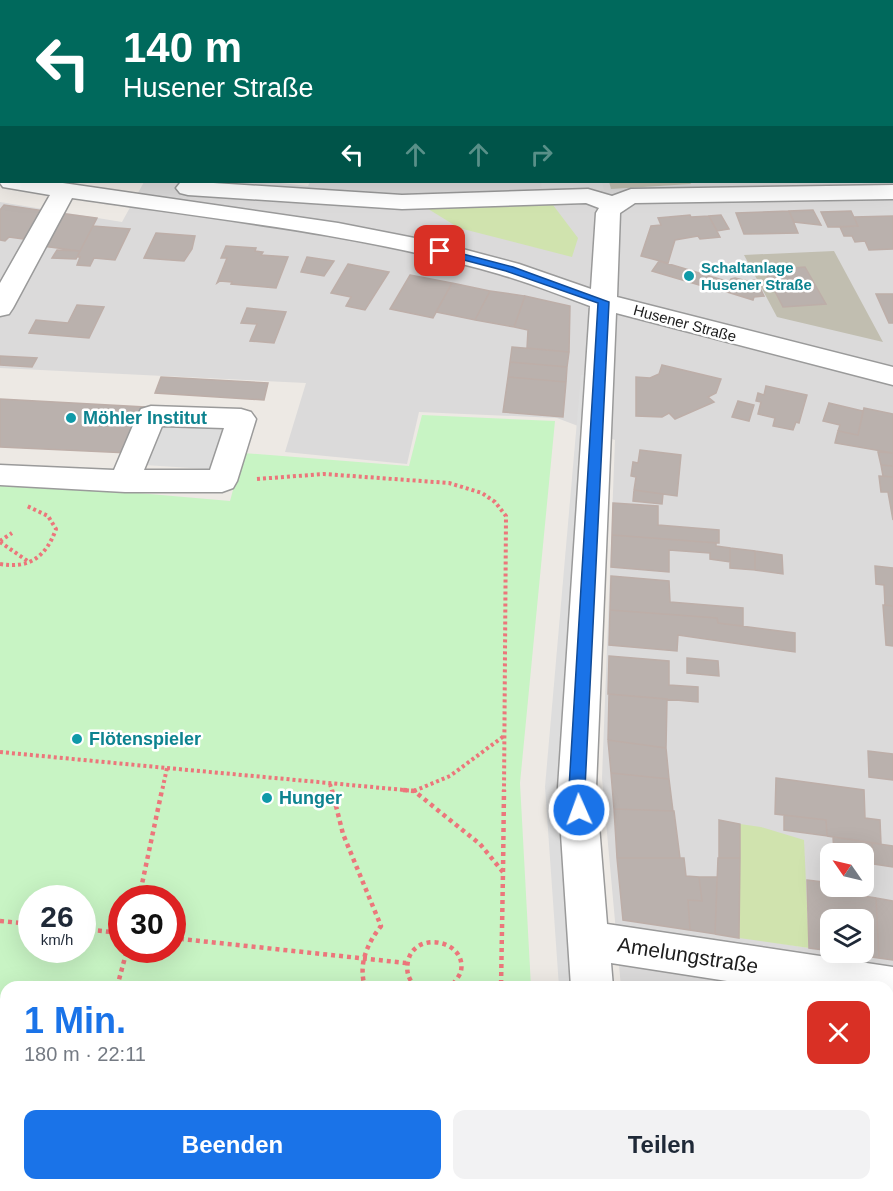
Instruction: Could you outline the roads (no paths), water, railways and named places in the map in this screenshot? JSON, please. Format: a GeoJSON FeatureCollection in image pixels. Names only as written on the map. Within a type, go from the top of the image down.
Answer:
{"type":"FeatureCollection","features":[{"type":"Feature","properties":{"kind":"street","name":"Husener Straße"},"geometry":{"type":"LineString","coordinates":[[18,183],[338,230],[440,251],[510,269],[604,302],[893,375]]}},
{"type":"Feature","properties":{"kind":"street"},"geometry":{"type":"LineString","coordinates":[[162,204],[176,187],[402,202],[533,189],[588,196],[613,205]]}},
{"type":"Feature","properties":{"kind":"street"},"geometry":{"type":"LineString","coordinates":[[0,308],[54,206],[66,190]]}},
{"type":"Feature","properties":{"kind":"street"},"geometry":{"type":"LineString","coordinates":[[592,981],[577,788],[608,213],[613,205],[631,196],[893,192]]}},
{"type":"Feature","properties":{"kind":"street"},"geometry":{"type":"LineString","coordinates":[[0,475],[125,481],[222,481],[241,419],[151,416],[125,481]]}},
{"type":"Feature","properties":{"kind":"street","name":"Amelungstraße"},"geometry":{"type":"LineString","coordinates":[[589,944],[607,943],[854,981]]}},
{"type":"Feature","properties":{"kind":"place","name":"Schaltanlage Husener Straße"},"geometry":{"type":"Point","coordinates":[689,276]}},
{"type":"Feature","properties":{"kind":"place","name":"Möhler Institut"},"geometry":{"type":"Point","coordinates":[71,418]}},
{"type":"Feature","properties":{"kind":"place","name":"Flötenspieler"},"geometry":{"type":"Point","coordinates":[77,739]}},
{"type":"Feature","properties":{"kind":"place","name":"Hunger"},"geometry":{"type":"Point","coordinates":[267,798]}}]}
